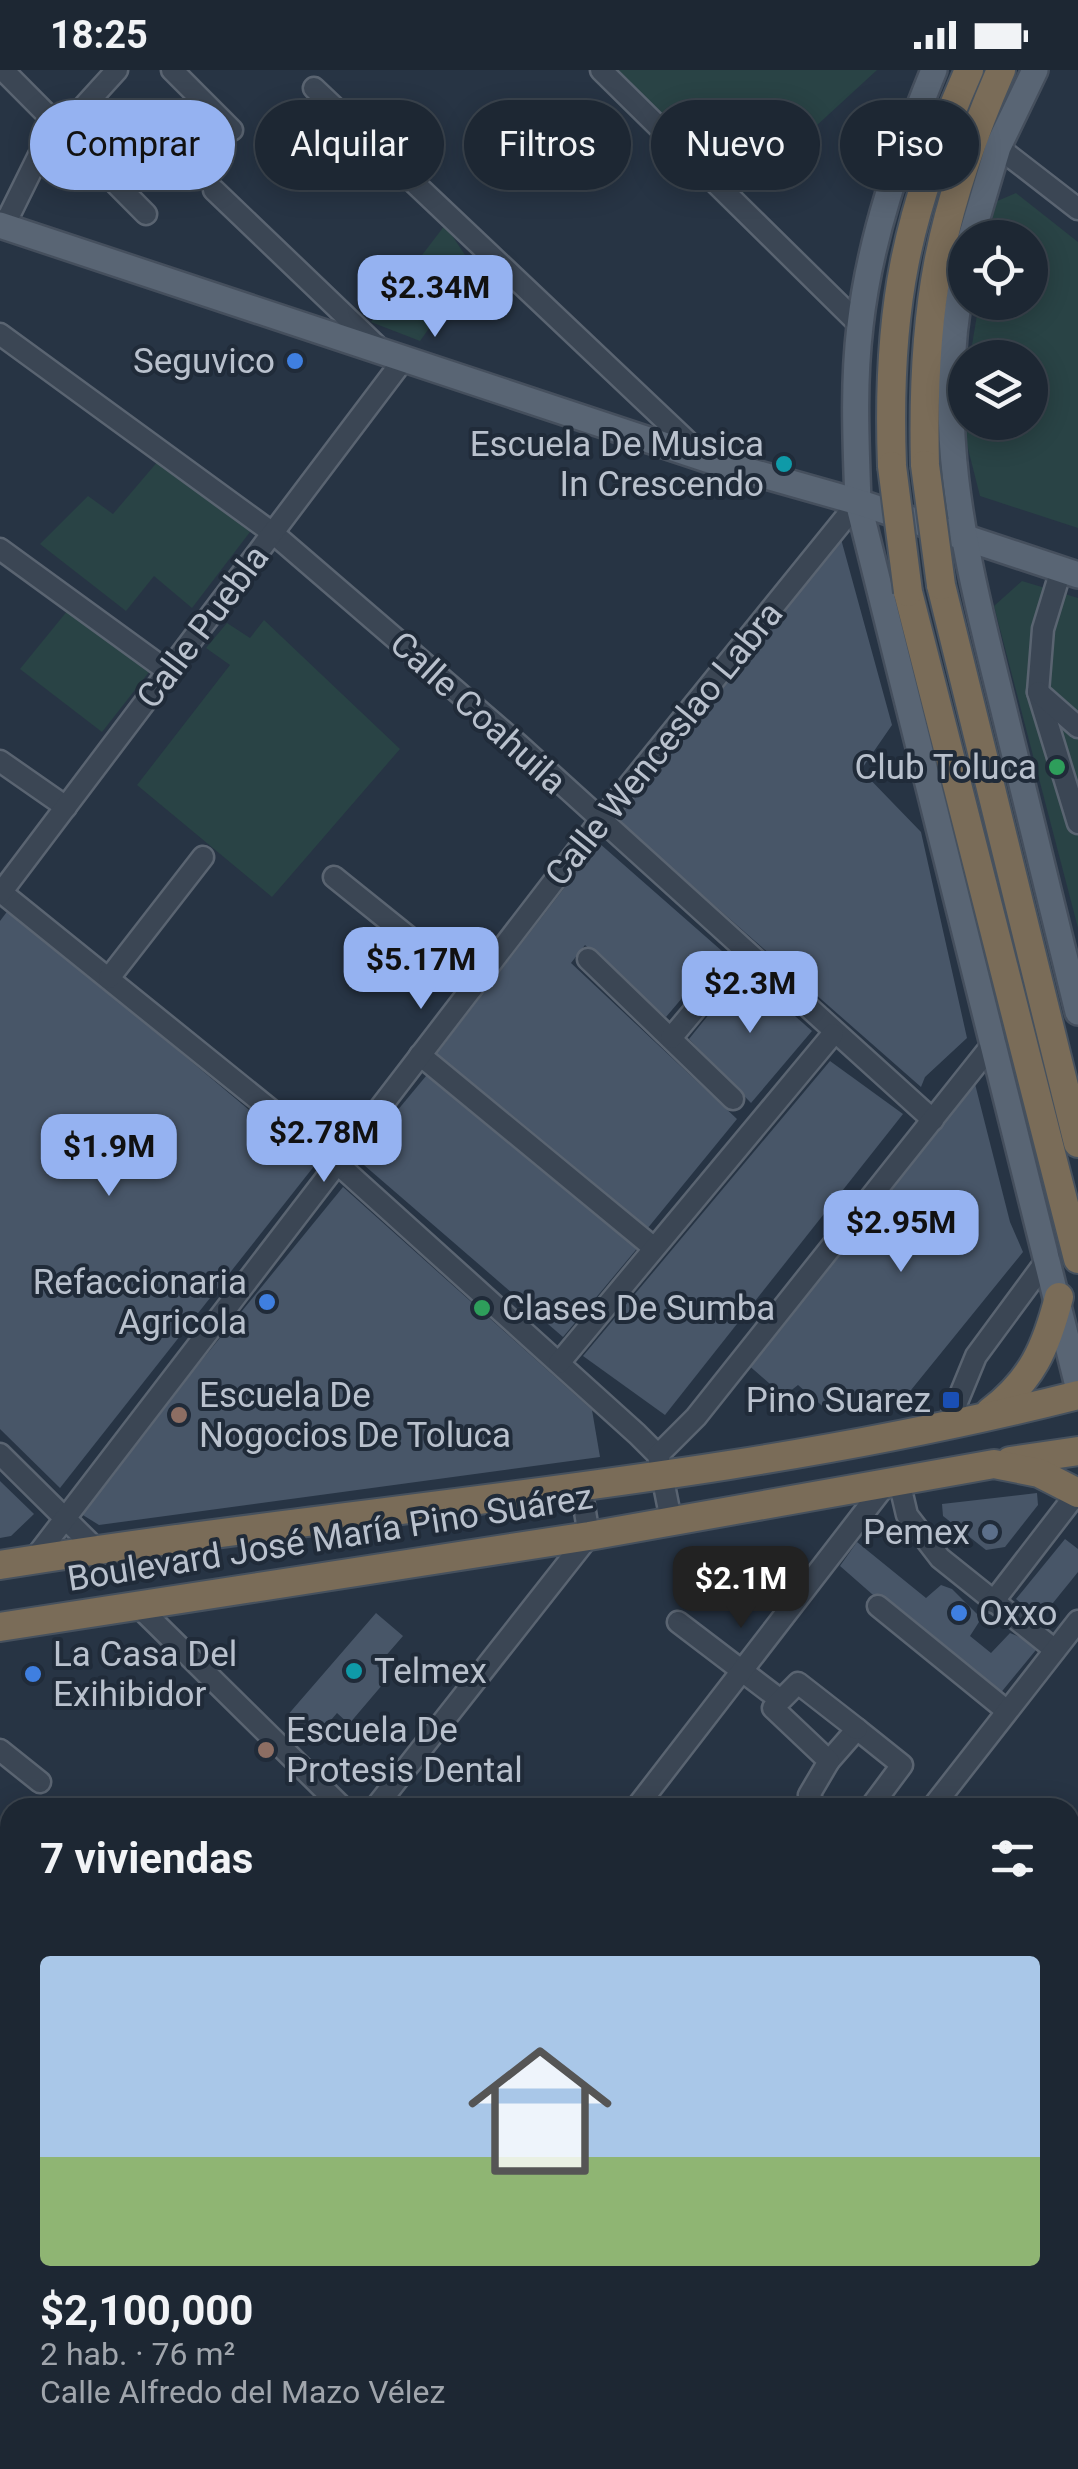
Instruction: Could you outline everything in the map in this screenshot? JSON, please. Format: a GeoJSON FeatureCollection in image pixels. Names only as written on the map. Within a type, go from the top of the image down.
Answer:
{"type":"FeatureCollection","features":[{"type":"Feature","properties":{"kind":"highway"},"geometry":{"type":"LineString","coordinates":[[968,70],[934,149],[908,232],[889,380],[892,466],[908,592],[1068,1257]]}},
{"type":"Feature","properties":{"kind":"highway"},"geometry":{"type":"LineString","coordinates":[[1001,70],[971,139],[944,228],[927,311],[925,465],[941,585],[1078,1143]]}},
{"type":"Feature","properties":{"kind":"highway"},"geometry":{"type":"LineString","coordinates":[[978,1420],[1014,1394],[1067,1320]]}},
{"type":"Feature","properties":{"kind":"highway","name":"Boulevard José María Pino Suárez"},"geometry":{"type":"LineString","coordinates":[[0,1565],[96,1549],[581,1487],[660,1465],[978,1420],[1078,1395]]}},
{"type":"Feature","properties":{"kind":"highway"},"geometry":{"type":"LineString","coordinates":[[994,1464],[1078,1450]]}},
{"type":"Feature","properties":{"kind":"highway"},"geometry":{"type":"LineString","coordinates":[[994,1464],[1038,1473],[1078,1493]]}},
{"type":"Feature","properties":{"kind":"highway","name":"Boulevard José María Pino Suárez"},"geometry":{"type":"LineString","coordinates":[[0,1627],[139,1608],[309,1576],[589,1536],[994,1464]]}},
{"type":"Feature","properties":{"kind":"main road"},"geometry":{"type":"LineString","coordinates":[[934,70],[900,154],[878,228],[860,325],[855,404],[858,502],[995,1041],[1068,1257],[1067,1320],[1078,1386]]}},
{"type":"Feature","properties":{"kind":"main road"},"geometry":{"type":"LineString","coordinates":[[976,220],[998,147],[1034,70]]}},
{"type":"Feature","properties":{"kind":"main road"},"geometry":{"type":"LineString","coordinates":[[2,225],[706,459],[858,502],[1070,573]]}},
{"type":"Feature","properties":{"kind":"main road"},"geometry":{"type":"LineString","coordinates":[[955,320],[948,415],[961,536],[1074,983]]}},
{"type":"Feature","properties":{"kind":"street"},"geometry":{"type":"LineString","coordinates":[[3,70],[33,100]]}},
{"type":"Feature","properties":{"kind":"street"},"geometry":{"type":"LineString","coordinates":[[87,100],[117,70]]}},
{"type":"Feature","properties":{"kind":"street"},"geometry":{"type":"LineString","coordinates":[[172,70],[202,100]]}},
{"type":"Feature","properties":{"kind":"street"},"geometry":{"type":"LineString","coordinates":[[601,70],[860,325]]}},
{"type":"Feature","properties":{"kind":"street"},"geometry":{"type":"LineString","coordinates":[[314,88],[706,459]]}},
{"type":"Feature","properties":{"kind":"street"},"geometry":{"type":"LineString","coordinates":[[998,147],[1078,209]]}},
{"type":"Feature","properties":{"kind":"street"},"geometry":{"type":"LineString","coordinates":[[2,225],[30,173]]}},
{"type":"Feature","properties":{"kind":"street"},"geometry":{"type":"LineString","coordinates":[[122,190],[146,214]]}},
{"type":"Feature","properties":{"kind":"street"},"geometry":{"type":"LineString","coordinates":[[214,190],[394,355]]}},
{"type":"Feature","properties":{"kind":"street","name":"Calle Coahuila"},"geometry":{"type":"LineString","coordinates":[[0,334],[274,534],[933,1120]]}},
{"type":"Feature","properties":{"kind":"street","name":"Calle Puebla"},"geometry":{"type":"LineString","coordinates":[[1,893],[274,534],[394,355]]}},
{"type":"Feature","properties":{"kind":"street","name":"Calle Wenceslao Labra"},"geometry":{"type":"LineString","coordinates":[[34,1559],[600,821],[858,502]]}},
{"type":"Feature","properties":{"kind":"street"},"geometry":{"type":"LineString","coordinates":[[0,549],[170,672]]}},
{"type":"Feature","properties":{"kind":"street"},"geometry":{"type":"LineString","coordinates":[[1070,573],[1043,629],[1038,692],[1055,760],[1078,823]]}},
{"type":"Feature","properties":{"kind":"street"},"geometry":{"type":"LineString","coordinates":[[1038,692],[1078,727]]}},
{"type":"Feature","properties":{"kind":"street"},"geometry":{"type":"LineString","coordinates":[[1055,760],[1078,782]]}},
{"type":"Feature","properties":{"kind":"street"},"geometry":{"type":"LineString","coordinates":[[0,762],[66,807]]}},
{"type":"Feature","properties":{"kind":"street"},"geometry":{"type":"LineString","coordinates":[[109,978],[203,856]]}},
{"type":"Feature","properties":{"kind":"street"},"geometry":{"type":"LineString","coordinates":[[334,877],[472,988]]}},
{"type":"Feature","properties":{"kind":"street"},"geometry":{"type":"LineString","coordinates":[[1,893],[339,1165],[559,1362],[660,1465],[672,1520]]}},
{"type":"Feature","properties":{"kind":"street"},"geometry":{"type":"LineString","coordinates":[[671,1038],[743,952]]}},
{"type":"Feature","properties":{"kind":"street"},"geometry":{"type":"LineString","coordinates":[[588,960],[733,1099]]}},
{"type":"Feature","properties":{"kind":"street"},"geometry":{"type":"LineString","coordinates":[[559,1362],[833,1034]]}},
{"type":"Feature","properties":{"kind":"street"},"geometry":{"type":"LineString","coordinates":[[660,1465],[995,1041]]}},
{"type":"Feature","properties":{"kind":"street"},"geometry":{"type":"LineString","coordinates":[[420,1055],[654,1248]]}},
{"type":"Feature","properties":{"kind":"street"},"geometry":{"type":"LineString","coordinates":[[948,1424],[976,1356],[1068,1257]]}},
{"type":"Feature","properties":{"kind":"street"},"geometry":{"type":"LineString","coordinates":[[0,1454],[96,1549]]}},
{"type":"Feature","properties":{"kind":"street"},"geometry":{"type":"LineString","coordinates":[[644,1798],[892,1482],[918,1534],[993,1602],[1055,1650]]}},
{"type":"Feature","properties":{"kind":"street"},"geometry":{"type":"LineString","coordinates":[[383,1798],[589,1536],[581,1487]]}},
{"type":"Feature","properties":{"kind":"street"},"geometry":{"type":"LineString","coordinates":[[993,1602],[1078,1493]]}},
{"type":"Feature","properties":{"kind":"street"},"geometry":{"type":"LineString","coordinates":[[878,1606],[1007,1711]]}},
{"type":"Feature","properties":{"kind":"street"},"geometry":{"type":"LineString","coordinates":[[139,1608],[334,1798]]}},
{"type":"Feature","properties":{"kind":"street"},"geometry":{"type":"LineString","coordinates":[[940,1798],[1078,1621]]}},
{"type":"Feature","properties":{"kind":"street"},"geometry":{"type":"LineString","coordinates":[[678,1622],[779,1700]]}},
{"type":"Feature","properties":{"kind":"street"},"geometry":{"type":"LineString","coordinates":[[829,1762],[773,1712],[779,1700],[798,1683],[902,1765],[877,1798]]}},
{"type":"Feature","properties":{"kind":"street"},"geometry":{"type":"LineString","coordinates":[[811,1798],[829,1762],[857,1729]]}},
{"type":"Feature","properties":{"kind":"street"},"geometry":{"type":"LineString","coordinates":[[0,1750],[40,1782]]}},
{"type":"Feature","properties":{"kind":"green space"},"geometry":{"type":"Polygon","coordinates":[[[616,70],[877,70],[820,122],[820,100],[651,100],[651,104],[616,70]]]}},
{"type":"Feature","properties":{"kind":"green space"},"geometry":{"type":"Polygon","coordinates":[[[1016,193],[1078,242],[1078,528],[980,496],[966,440],[1048,440],[1048,340],[973,340],[976,320],[1048,320],[1048,220],[992,220],[995,202],[1016,193]]]}},
{"type":"Feature","properties":{"kind":"green space"},"geometry":{"type":"Polygon","coordinates":[[[445,225],[473,267],[420,341],[371,322],[445,225]]]}},
{"type":"Feature","properties":{"kind":"green space"},"geometry":{"type":"Polygon","coordinates":[[[159,460],[253,528],[192,608],[154,576],[126,611],[40,544],[88,496],[113,514],[159,460]]]}},
{"type":"Feature","properties":{"kind":"green space","name":"Club Toluca"},"geometry":{"type":"Polygon","coordinates":[[[1022,581],[1078,598],[1078,928],[994,606],[1022,581]]]}},
{"type":"Feature","properties":{"kind":"green space"},"geometry":{"type":"Polygon","coordinates":[[[68,610],[153,667],[102,732],[20,669],[68,610]]]}},
{"type":"Feature","properties":{"kind":"green space"},"geometry":{"type":"Polygon","coordinates":[[[264,620],[400,749],[272,897],[137,785],[230,665],[206,648],[227,623],[250,638],[264,620]]]}},
{"type":"Feature","properties":{"kind":"building"},"geometry":{"type":"Polygon","coordinates":[[[838,528],[892,725],[861,770],[921,832],[967,1038],[925,1077],[921,1087],[615,818],[838,528]]]}},
{"type":"Feature","properties":{"kind":"building"},"geometry":{"type":"Polygon","coordinates":[[[599,843],[722,951],[666,1017],[585,945],[571,963],[737,1119],[647,1229],[434,1057],[599,843]]]}},
{"type":"Feature","properties":{"kind":"building"},"geometry":{"type":"Polygon","coordinates":[[[9,909],[315,1165],[60,1488],[0,1429],[0,921],[9,909]]]}},
{"type":"Feature","properties":{"kind":"building"},"geometry":{"type":"Polygon","coordinates":[[[744,971],[812,1031],[751,1103],[689,1039],[744,971]]]}},
{"type":"Feature","properties":{"kind":"building"},"geometry":{"type":"Polygon","coordinates":[[[830,1061],[903,1114],[665,1415],[583,1356],[830,1061]]]}},
{"type":"Feature","properties":{"kind":"building"},"geometry":{"type":"Polygon","coordinates":[[[431,1070],[640,1245],[563,1337],[357,1159],[431,1070]]]}},
{"type":"Feature","properties":{"kind":"building"},"geometry":{"type":"Polygon","coordinates":[[[974,1080],[1010,1222],[1023,1252],[907,1395],[828,1411],[798,1385],[784,1396],[746,1363],[974,1080]]]}},
{"type":"Feature","properties":{"kind":"building"},"geometry":{"type":"Polygon","coordinates":[[[343,1187],[592,1410],[600,1457],[99,1525],[78,1512],[343,1187]]]}},
{"type":"Feature","properties":{"kind":"building"},"geometry":{"type":"Polygon","coordinates":[[[0,1481],[34,1514],[11,1536],[0,1538],[0,1481]]]}},
{"type":"Feature","properties":{"kind":"building","name":"Pemex"},"geometry":{"type":"Polygon","coordinates":[[[1037,1493],[1038,1505],[1005,1547],[986,1550],[943,1516],[942,1504],[1037,1493]]]}},
{"type":"Feature","properties":{"kind":"building","name":"Pemex"},"geometry":{"type":"Polygon","coordinates":[[[1065,1539],[1078,1549],[1078,1572],[1040,1619],[1016,1599],[1065,1539]]]}},
{"type":"Feature","properties":{"kind":"building"},"geometry":{"type":"Polygon","coordinates":[[[857,1542],[926,1598],[941,1585],[952,1589],[977,1614],[979,1622],[970,1636],[991,1653],[1010,1633],[1040,1645],[994,1701],[840,1566],[857,1542]]]}},
{"type":"Feature","properties":{"kind":"building","name":"Telmex"},"geometry":{"type":"Polygon","coordinates":[[[376,1613],[403,1636],[377,1666],[389,1677],[349,1724],[337,1713],[314,1740],[286,1717],[376,1613]]]}},
{"type":"Feature","properties":{"kind":"place","name":"Seguvico"},"geometry":{"type":"Point","coordinates":[295,361]}},
{"type":"Feature","properties":{"kind":"place","name":"Escuela De Musica In Crescendo"},"geometry":{"type":"Point","coordinates":[784,464]}},
{"type":"Feature","properties":{"kind":"place","name":"Club Toluca"},"geometry":{"type":"Point","coordinates":[1057,767]}},
{"type":"Feature","properties":{"kind":"place","name":"Refaccionaria Agricola"},"geometry":{"type":"Point","coordinates":[267,1302]}},
{"type":"Feature","properties":{"kind":"place","name":"Clases De Sumba"},"geometry":{"type":"Point","coordinates":[482,1308]}},
{"type":"Feature","properties":{"kind":"place","name":"Pino Suarez"},"geometry":{"type":"Point","coordinates":[951,1400]}},
{"type":"Feature","properties":{"kind":"place","name":"Escuela De Nogocios De Toluca"},"geometry":{"type":"Point","coordinates":[179,1415]}},
{"type":"Feature","properties":{"kind":"place","name":"Pemex"},"geometry":{"type":"Point","coordinates":[990,1532]}},
{"type":"Feature","properties":{"kind":"place","name":"Oxxo"},"geometry":{"type":"Point","coordinates":[959,1613]}},
{"type":"Feature","properties":{"kind":"place","name":"Telmex"},"geometry":{"type":"Point","coordinates":[354,1671]}},
{"type":"Feature","properties":{"kind":"place","name":"La Casa Del Exihibidor"},"geometry":{"type":"Point","coordinates":[33,1674]}},
{"type":"Feature","properties":{"kind":"place","name":"Escuela De Protesis Dental"},"geometry":{"type":"Point","coordinates":[266,1750]}}]}
